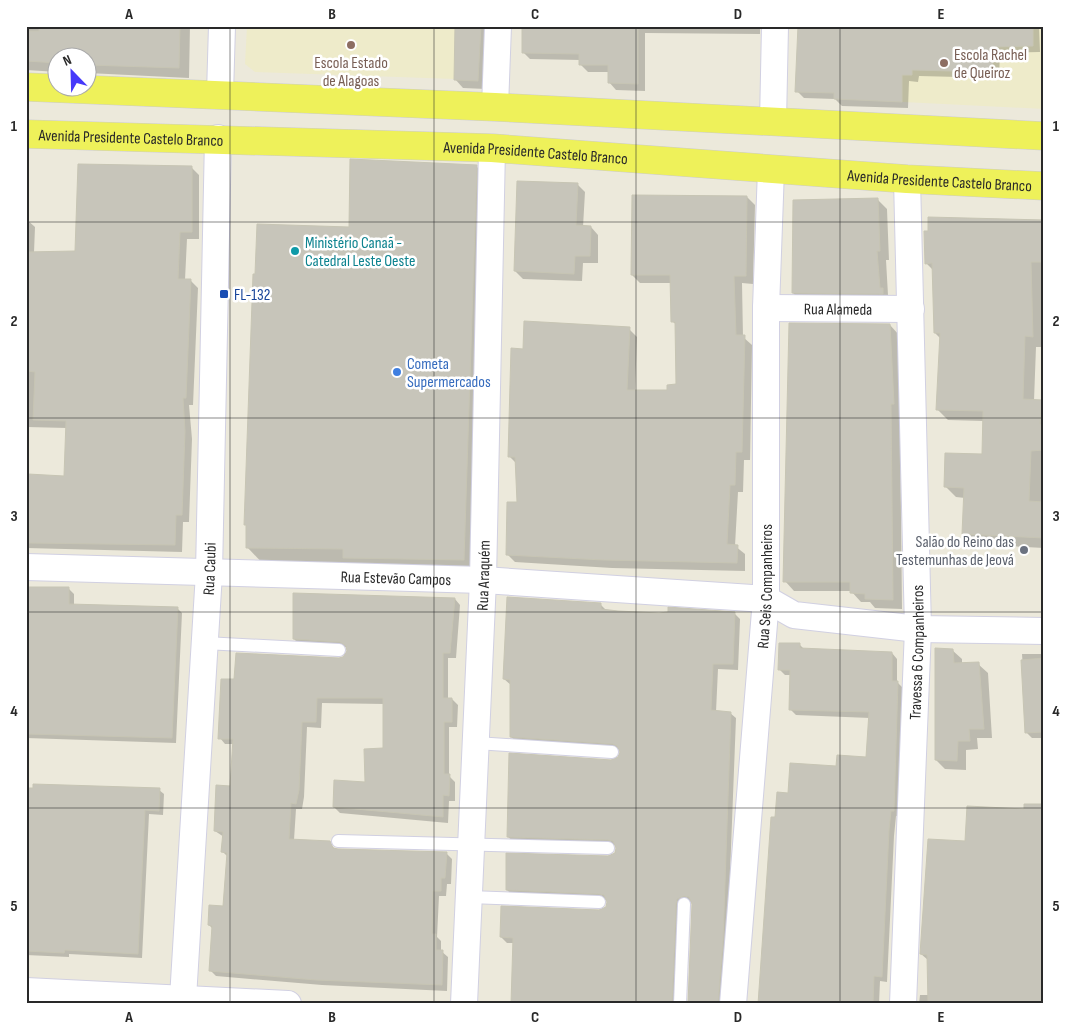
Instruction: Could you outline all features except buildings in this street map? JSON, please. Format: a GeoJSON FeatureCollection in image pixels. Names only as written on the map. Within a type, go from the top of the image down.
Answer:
{"type":"FeatureCollection","features":[{"type":"Feature","properties":{"kind":"main road"},"geometry":{"type":"LineString","coordinates":[[26,87],[495,107],[1044,136]]}},
{"type":"Feature","properties":{"kind":"main road","name":"Avenida Presidente Castelo Branco"},"geometry":{"type":"LineString","coordinates":[[26,134],[218,138],[492,148],[906,179],[1044,186]]}},
{"type":"Feature","properties":{"kind":"street"},"geometry":{"type":"LineString","coordinates":[[220,94],[222,26]]}},
{"type":"Feature","properties":{"kind":"street"},"geometry":{"type":"LineString","coordinates":[[495,107],[498,26]]}},
{"type":"Feature","properties":{"kind":"street"},"geometry":{"type":"LineString","coordinates":[[773,122],[775,26]]}},
{"type":"Feature","properties":{"kind":"street","name":"Rua Caubi"},"geometry":{"type":"LineString","coordinates":[[183,998],[209,573],[218,138]]}},
{"type":"Feature","properties":{"kind":"street","name":"Rua Araquém"},"geometry":{"type":"LineString","coordinates":[[464,1004],[484,580],[492,148]]}},
{"type":"Feature","properties":{"kind":"street","name":"Rua Seis Companheiros"},"geometry":{"type":"LineString","coordinates":[[733,1004],[766,598],[766,308],[772,169]]}},
{"type":"Feature","properties":{"kind":"street","name":"Travessa 6 Companheiros"},"geometry":{"type":"LineString","coordinates":[[903,1004],[918,629],[911,309],[906,179]]}},
{"type":"Feature","properties":{"kind":"street","name":"Rua Alameda"},"geometry":{"type":"LineString","coordinates":[[766,308],[911,309]]}},
{"type":"Feature","properties":{"kind":"street","name":"Rua Estevão Campos"},"geometry":{"type":"LineString","coordinates":[[26,567],[484,580],[766,598]]}},
{"type":"Feature","properties":{"kind":"street"},"geometry":{"type":"LineString","coordinates":[[766,598],[794,615],[918,629],[1044,631]]}},
{"type":"Feature","properties":{"kind":"street"},"geometry":{"type":"LineString","coordinates":[[26,991],[288,1004]]}},
{"type":"Feature","properties":{"kind":"lane"},"geometry":{"type":"LineString","coordinates":[[205,643],[339,650]]}},
{"type":"Feature","properties":{"kind":"lane"},"geometry":{"type":"LineString","coordinates":[[476,743],[612,752]]}},
{"type":"Feature","properties":{"kind":"lane"},"geometry":{"type":"LineString","coordinates":[[338,841],[608,848]]}},
{"type":"Feature","properties":{"kind":"lane"},"geometry":{"type":"LineString","coordinates":[[469,897],[599,902]]}},
{"type":"Feature","properties":{"kind":"lane"},"geometry":{"type":"LineString","coordinates":[[680,1004],[684,904]]}},
{"type":"Feature","properties":{"kind":"shaded area","name":"Escola Estado de Alagoas"},"geometry":{"type":"Polygon","coordinates":[[[247,26],[456,26],[455,79],[255,72],[245,64],[247,26]]]}},
{"type":"Feature","properties":{"kind":"shaded area","name":"Escola Rachel de Queiroz"},"geometry":{"type":"Polygon","coordinates":[[[844,26],[1044,26],[1044,109],[844,99],[844,26]]]}},
{"type":"Feature","properties":{"kind":"place","name":"Escola Estado de Alagoas"},"geometry":{"type":"Point","coordinates":[351,45]}},
{"type":"Feature","properties":{"kind":"place","name":"Escola Rachel de Queiroz"},"geometry":{"type":"Point","coordinates":[944,63]}},
{"type":"Feature","properties":{"kind":"place","name":"Ministério Canaã - Catedral Leste Oeste"},"geometry":{"type":"Point","coordinates":[295,251]}},
{"type":"Feature","properties":{"kind":"place","name":"FL-132"},"geometry":{"type":"Point","coordinates":[224,294]}},
{"type":"Feature","properties":{"kind":"place","name":"Cometa Supermercados"},"geometry":{"type":"Point","coordinates":[397,372]}},
{"type":"Feature","properties":{"kind":"place","name":"Salão do Reino das Testemunhas de Jeová"},"geometry":{"type":"Point","coordinates":[1024,550]}}]}
